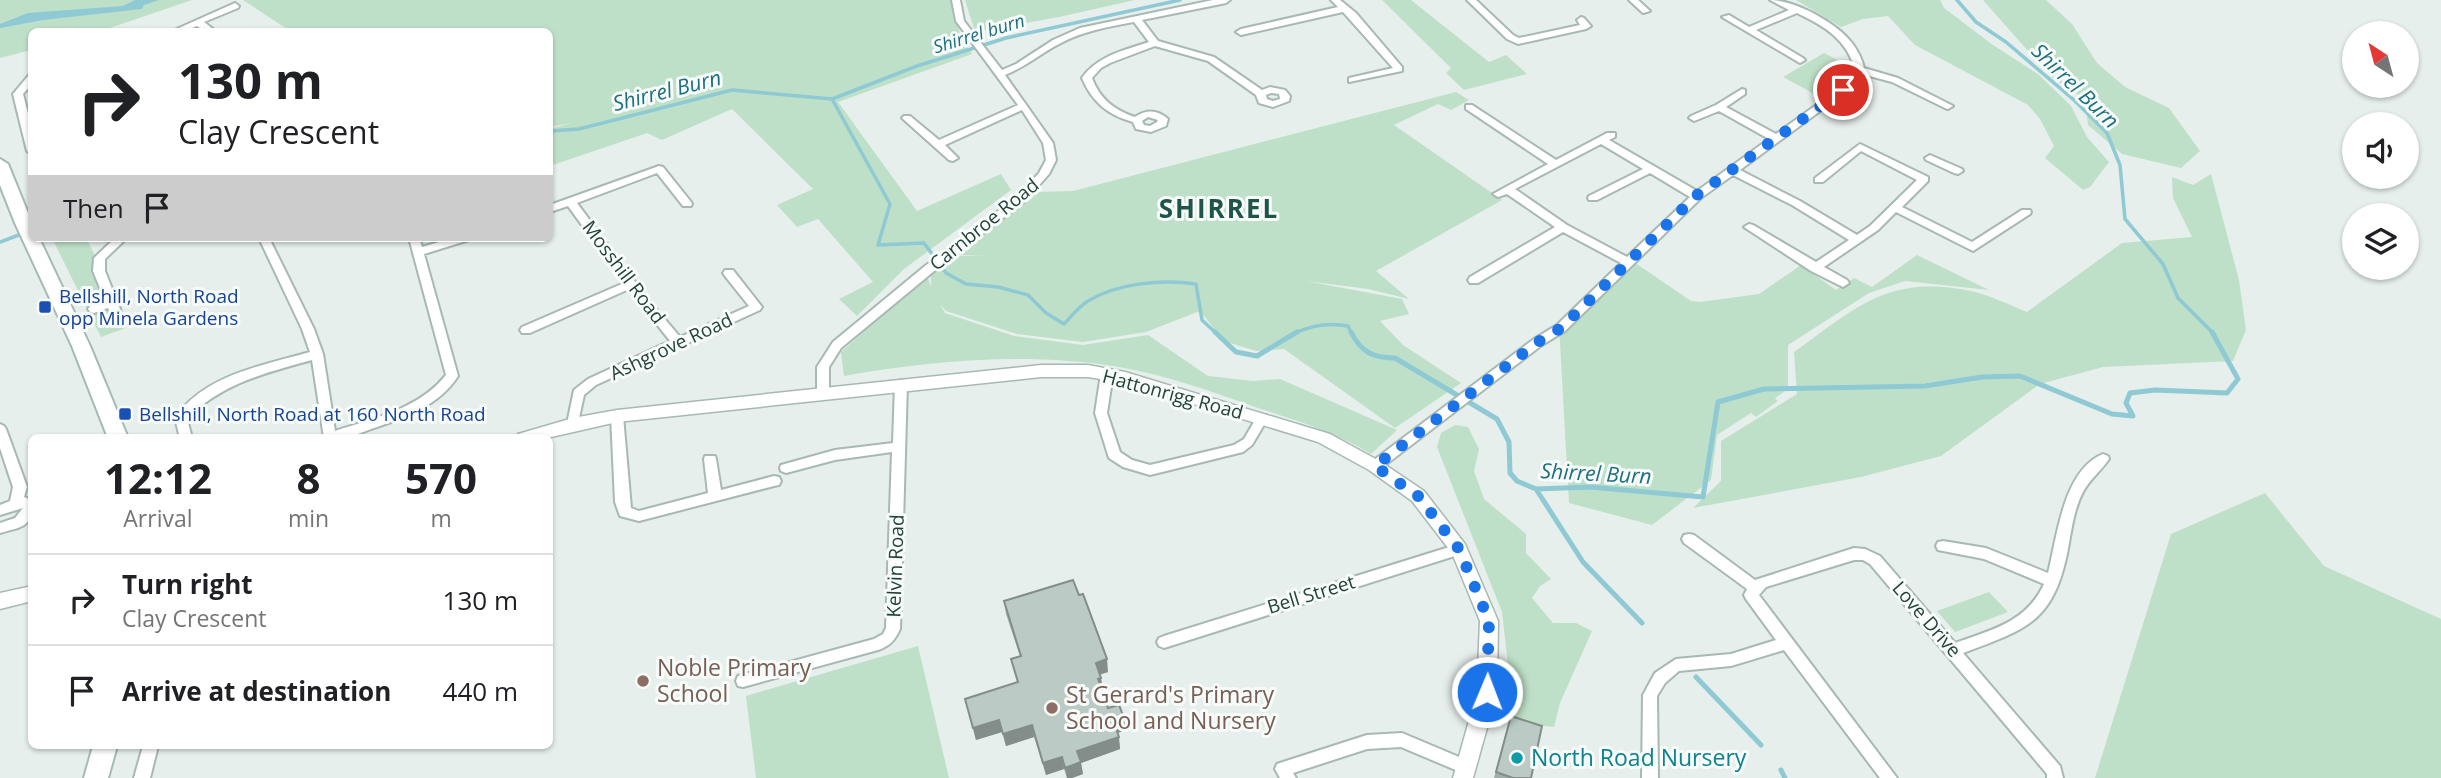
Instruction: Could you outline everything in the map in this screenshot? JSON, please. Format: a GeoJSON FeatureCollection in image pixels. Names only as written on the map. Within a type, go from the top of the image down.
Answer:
{"type":"FeatureCollection","features":[{"type":"Feature","properties":{"kind":"main road"},"geometry":{"type":"LineString","coordinates":[[0,164],[28,233]]}},
{"type":"Feature","properties":{"kind":"main road"},"geometry":{"type":"LineString","coordinates":[[32,242],[81,346],[116,434]]}},
{"type":"Feature","properties":{"kind":"main road"},"geometry":{"type":"LineString","coordinates":[[96,778],[104,749]]}},
{"type":"Feature","properties":{"kind":"street","name":"Carnbroe Road"},"geometry":{"type":"LineString","coordinates":[[823,392],[823,367],[837,345],[929,269],[1021,199],[1045,174],[1051,160],[1051,151],[1024,106],[1002,73],[974,43],[960,21],[956,0]]}},
{"type":"Feature","properties":{"kind":"street"},"geometry":{"type":"LineString","coordinates":[[1002,73],[1019,66],[1074,33],[1226,0]]}},
{"type":"Feature","properties":{"kind":"street"},"geometry":{"type":"LineString","coordinates":[[1335,0],[1353,15],[1399,69],[1352,80]]}},
{"type":"Feature","properties":{"kind":"street"},"geometry":{"type":"LineString","coordinates":[[1471,0],[1510,37],[1518,41],[1586,26],[1581,20]]}},
{"type":"Feature","properties":{"kind":"street"},"geometry":{"type":"LineString","coordinates":[[1633,0],[1646,11]]}},
{"type":"Feature","properties":{"kind":"street"},"geometry":{"type":"LineString","coordinates":[[1774,0],[1839,35],[1856,52],[1860,70]]}},
{"type":"Feature","properties":{"kind":"street"},"geometry":{"type":"LineString","coordinates":[[183,28],[235,6]]}},
{"type":"Feature","properties":{"kind":"street"},"geometry":{"type":"LineString","coordinates":[[1241,32],[1343,9]]}},
{"type":"Feature","properties":{"kind":"street"},"geometry":{"type":"LineString","coordinates":[[1749,30],[1796,10]]}},
{"type":"Feature","properties":{"kind":"street"},"geometry":{"type":"LineString","coordinates":[[1726,17],[1800,60]]}},
{"type":"Feature","properties":{"kind":"street"},"geometry":{"type":"LineString","coordinates":[[1136,19],[1155,43],[1211,59],[1261,94]]}},
{"type":"Feature","properties":{"kind":"street"},"geometry":{"type":"LineString","coordinates":[[197,22],[207,28]]}},
{"type":"Feature","properties":{"kind":"street"},"geometry":{"type":"LineString","coordinates":[[1137,120],[1119,115],[1105,107],[1091,88],[1088,73],[1104,62],[1155,43]]}},
{"type":"Feature","properties":{"kind":"street"},"geometry":{"type":"LineString","coordinates":[[1860,70],[1895,80],[1948,106]]}},
{"type":"Feature","properties":{"kind":"street"},"geometry":{"type":"LineString","coordinates":[[1375,466],[1538,342],[1561,328],[1697,195],[1843,90],[1860,70]]}},
{"type":"Feature","properties":{"kind":"street"},"geometry":{"type":"LineString","coordinates":[[28,82],[18,94],[28,135]]}},
{"type":"Feature","properties":{"kind":"street"},"geometry":{"type":"LineString","coordinates":[[1694,118],[1719,107],[1742,92]]}},
{"type":"Feature","properties":{"kind":"street"},"geometry":{"type":"LineString","coordinates":[[938,144],[1024,106]]}},
{"type":"Feature","properties":{"kind":"street"},"geometry":{"type":"LineString","coordinates":[[1469,107],[1556,164]]}},
{"type":"Feature","properties":{"kind":"street"},"geometry":{"type":"LineString","coordinates":[[1719,107],[1777,139]]}},
{"type":"Feature","properties":{"kind":"street"},"geometry":{"type":"LineString","coordinates":[[907,118],[953,158]]}},
{"type":"Feature","properties":{"kind":"street"},"geometry":{"type":"LineString","coordinates":[[1503,192],[1606,137],[1650,169],[1697,195]]}},
{"type":"Feature","properties":{"kind":"street"},"geometry":{"type":"LineString","coordinates":[[1818,180],[1860,147],[1924,179]]}},
{"type":"Feature","properties":{"kind":"street"},"geometry":{"type":"LineString","coordinates":[[1930,158],[1958,171]]}},
{"type":"Feature","properties":{"kind":"street"},"geometry":{"type":"LineString","coordinates":[[1815,268],[1874,228],[1924,179],[1945,166]]}},
{"type":"Feature","properties":{"kind":"street"},"geometry":{"type":"LineString","coordinates":[[553,208],[659,169],[687,204]]}},
{"type":"Feature","properties":{"kind":"street"},"geometry":{"type":"LineString","coordinates":[[1593,198],[1650,169]]}},
{"type":"Feature","properties":{"kind":"street"},"geometry":{"type":"LineString","coordinates":[[1732,170],[1856,239]]}},
{"type":"Feature","properties":{"kind":"street"},"geometry":{"type":"LineString","coordinates":[[1503,192],[1627,262]]}},
{"type":"Feature","properties":{"kind":"street","name":"Mosshill Road"},"geometry":{"type":"LineString","coordinates":[[570,201],[631,285],[678,343]]}},
{"type":"Feature","properties":{"kind":"street"},"geometry":{"type":"LineString","coordinates":[[1896,208],[1973,247],[2026,212]]}},
{"type":"Feature","properties":{"kind":"street"},"geometry":{"type":"LineString","coordinates":[[1474,280],[1563,227]]}},
{"type":"Feature","properties":{"kind":"street"},"geometry":{"type":"LineString","coordinates":[[1749,227],[1843,283]]}},
{"type":"Feature","properties":{"kind":"street"},"geometry":{"type":"LineString","coordinates":[[94,309],[113,305],[99,271],[100,258],[118,242]]}},
{"type":"Feature","properties":{"kind":"street"},"geometry":{"type":"LineString","coordinates":[[266,242],[308,329],[317,354],[329,434]]}},
{"type":"Feature","properties":{"kind":"street"},"geometry":{"type":"LineString","coordinates":[[341,434],[417,406],[437,394],[452,376],[415,242]]}},
{"type":"Feature","properties":{"kind":"street"},"geometry":{"type":"LineString","coordinates":[[418,252],[451,242]]}},
{"type":"Feature","properties":{"kind":"street","name":"Ashgrove Road"},"geometry":{"type":"LineString","coordinates":[[573,424],[578,393],[593,382],[756,307],[729,273]]}},
{"type":"Feature","properties":{"kind":"street"},"geometry":{"type":"LineString","coordinates":[[526,330],[631,285]]}},
{"type":"Feature","properties":{"kind":"street"},"geometry":{"type":"LineString","coordinates":[[185,434],[181,418],[190,406],[207,393],[235,379],[317,354]]}},
{"type":"Feature","properties":{"kind":"street","name":"Hattonrigg Road"},"geometry":{"type":"LineString","coordinates":[[538,434],[617,416],[823,392],[1041,371],[1107,374],[1324,438],[1375,466],[1418,496],[1459,549],[1489,621],[1487,692],[1464,772]]}},
{"type":"Feature","properties":{"kind":"street"},"geometry":{"type":"LineString","coordinates":[[1107,374],[1101,413],[1114,456],[1128,464],[1150,470],[1238,449],[1248,442],[1262,418]]}},
{"type":"Feature","properties":{"kind":"street","name":"Kelvin Road"},"geometry":{"type":"LineString","coordinates":[[743,681],[878,645],[888,638],[893,629],[901,384]]}},
{"type":"Feature","properties":{"kind":"street"},"geometry":{"type":"LineString","coordinates":[[617,416],[622,502],[625,512],[639,516],[774,481]]}},
{"type":"Feature","properties":{"kind":"street"},"geometry":{"type":"LineString","coordinates":[[0,429],[20,487],[16,503]]}},
{"type":"Feature","properties":{"kind":"street"},"geometry":{"type":"LineString","coordinates":[[786,468],[835,455],[897,447]]}},
{"type":"Feature","properties":{"kind":"street"},"geometry":{"type":"LineString","coordinates":[[710,459],[715,496]]}},
{"type":"Feature","properties":{"kind":"street"},"geometry":{"type":"LineString","coordinates":[[1954,650],[2030,618],[2049,596],[2071,503],[2087,470],[2103,459]]}},
{"type":"Feature","properties":{"kind":"street"},"geometry":{"type":"LineString","coordinates":[[0,510],[16,503],[28,505]]}},
{"type":"Feature","properties":{"kind":"street"},"geometry":{"type":"LineString","coordinates":[[0,528],[14,525],[28,514]]}},
{"type":"Feature","properties":{"kind":"street"},"geometry":{"type":"LineString","coordinates":[[1689,539],[1756,588],[1751,595],[1889,778]]}},
{"type":"Feature","properties":{"kind":"street"},"geometry":{"type":"LineString","coordinates":[[1943,546],[1986,554],[2054,582]]}},
{"type":"Feature","properties":{"kind":"street","name":"Bell Street"},"geometry":{"type":"LineString","coordinates":[[1164,642],[1459,549]]}},
{"type":"Feature","properties":{"kind":"street","name":"Love Drive"},"geometry":{"type":"LineString","coordinates":[[1756,588],[1760,583],[1854,554],[1875,560],[2054,771],[2055,778]]}},
{"type":"Feature","properties":{"kind":"street"},"geometry":{"type":"LineString","coordinates":[[0,602],[28,594]]}},
{"type":"Feature","properties":{"kind":"street"},"geometry":{"type":"LineString","coordinates":[[1650,778],[1650,695],[1660,677],[1676,665],[1731,660],[1786,643]]}},
{"type":"Feature","properties":{"kind":"street"},"geometry":{"type":"LineString","coordinates":[[1287,778],[1283,769],[1367,741],[1402,740],[1464,772]]}},
{"type":"Feature","properties":{"kind":"street"},"geometry":{"type":"LineString","coordinates":[[142,778],[149,749]]}},
{"type":"Feature","properties":{"kind":"green space"},"geometry":{"type":"Polygon","coordinates":[[[0,0],[192,0],[110,28],[28,28],[28,51],[0,58],[0,0]]]}},
{"type":"Feature","properties":{"kind":"green space"},"geometry":{"type":"Polygon","coordinates":[[[243,0],[951,0],[961,37],[972,54],[838,102],[917,211],[1001,174],[1011,190],[904,269],[857,316],[839,299],[873,282],[818,219],[797,227],[777,205],[813,189],[732,109],[662,140],[647,133],[553,165],[553,128],[570,123],[553,126],[553,28],[285,28],[243,0]]]}},
{"type":"Feature","properties":{"kind":"green space"},"geometry":{"type":"Polygon","coordinates":[[[965,0],[1135,0],[975,32],[965,0]]]}},
{"type":"Feature","properties":{"kind":"green space"},"geometry":{"type":"Polygon","coordinates":[[[1382,0],[1411,0],[1489,62],[1506,55],[1527,74],[1464,90],[1446,73],[1451,68],[1382,0]]]}},
{"type":"Feature","properties":{"kind":"green space"},"geometry":{"type":"Polygon","coordinates":[[[1796,0],[1940,0],[1944,8],[1993,45],[2038,74],[2071,106],[2087,137],[2109,162],[2090,187],[2083,190],[2045,158],[2054,146],[2040,119],[2028,105],[1915,45],[1888,16],[1863,19],[1841,27],[1796,0]]]}},
{"type":"Feature","properties":{"kind":"green space"},"geometry":{"type":"Polygon","coordinates":[[[1983,0],[2046,0],[2072,24],[2097,63],[2125,87],[2169,108],[2200,151],[2181,168],[2122,154],[2088,125],[2085,99],[2051,77],[1983,0]]]}},
{"type":"Feature","properties":{"kind":"green space"},"geometry":{"type":"Polygon","coordinates":[[[1824,53],[1849,66],[1848,70],[1822,90],[1820,97],[1783,77],[1824,53]]]}},
{"type":"Feature","properties":{"kind":"green space"},"geometry":{"type":"Polygon","coordinates":[[[1456,92],[1469,100],[1451,110],[1438,104],[1394,125],[1502,200],[1376,271],[1409,299],[1368,289],[1306,281],[1402,299],[1409,314],[1380,321],[1403,345],[1461,383],[1395,428],[1284,349],[1256,351],[1224,341],[1200,311],[1146,332],[1083,342],[1017,334],[946,311],[940,304],[945,313],[1014,336],[1083,345],[1148,335],[1208,376],[1253,381],[1280,379],[1397,430],[1371,454],[1344,439],[1302,422],[1189,384],[1119,367],[1051,360],[982,360],[912,366],[844,376],[841,352],[927,275],[931,287],[931,275],[953,256],[988,255],[954,255],[1034,192],[1073,191],[1456,92]]]}},
{"type":"Feature","properties":{"kind":"green space"},"geometry":{"type":"Polygon","coordinates":[[[2211,174],[2239,280],[2246,330],[2233,361],[2103,367],[2040,384],[1941,456],[1861,477],[1693,508],[1721,481],[1721,441],[1797,394],[1794,352],[1856,308],[1895,291],[1917,287],[1942,287],[1978,293],[2027,312],[2122,243],[2192,237],[2173,198],[2172,177],[2193,185],[2211,174]]]}},
{"type":"Feature","properties":{"kind":"green space"},"geometry":{"type":"Polygon","coordinates":[[[54,242],[88,242],[131,326],[101,337],[54,242]]]}},
{"type":"Feature","properties":{"kind":"green space"},"geometry":{"type":"Polygon","coordinates":[[[1917,255],[1989,290],[1905,281],[1869,293],[1788,345],[1788,389],[1775,398],[1778,401],[1756,417],[1751,413],[1717,435],[1711,480],[1652,525],[1569,503],[1559,325],[1628,258],[1691,301],[1700,302],[1759,294],[1801,265],[1836,290],[1854,278],[1872,287],[1917,255]]]}},
{"type":"Feature","properties":{"kind":"green space"},"geometry":{"type":"Polygon","coordinates":[[[1455,425],[1468,427],[1479,449],[1474,471],[1484,499],[1526,534],[1526,553],[1551,579],[1540,586],[1532,598],[1553,623],[1576,623],[1592,631],[1560,703],[1554,727],[1526,724],[1503,711],[1508,665],[1502,612],[1437,447],[1441,433],[1455,425]]]}},
{"type":"Feature","properties":{"kind":"green space"},"geometry":{"type":"Polygon","coordinates":[[[2265,493],[2324,566],[2441,619],[2441,778],[2095,778],[2171,534],[2265,493]]]}},
{"type":"Feature","properties":{"kind":"green space"},"geometry":{"type":"Polygon","coordinates":[[[1989,592],[2008,612],[1955,632],[1937,611],[1989,592]]]}},
{"type":"Feature","properties":{"kind":"green space"},"geometry":{"type":"Polygon","coordinates":[[[918,646],[949,778],[756,778],[746,696],[918,646]]]}},
{"type":"Feature","properties":{"kind":"water"},"geometry":{"type":"Polygon","coordinates":[[[135,0],[159,0],[144,5],[142,9],[43,20],[0,28],[0,24],[28,13],[123,6],[135,0]]]}},
{"type":"Feature","properties":{"kind":"building"},"geometry":{"type":"Polygon","coordinates":[[[1073,580],[1079,595],[1083,594],[1107,659],[1096,663],[1101,678],[1098,679],[1108,708],[1119,705],[1124,718],[1114,722],[1119,737],[1077,751],[1081,762],[1065,768],[1062,757],[1043,763],[1032,725],[1003,734],[999,720],[973,728],[965,699],[1018,682],[1011,659],[1021,656],[1004,601],[1073,580]]]}},
{"type":"Feature","properties":{"kind":"building","name":"North Road Nursery"},"geometry":{"type":"Polygon","coordinates":[[[1511,716],[1542,726],[1531,778],[1513,778],[1496,772],[1511,716]]]}},
{"type":"Feature","properties":{"kind":"waterway","name":"Shirrel burn"},"geometry":{"type":"LineString","coordinates":[[832,99],[917,66],[1006,38],[1180,0]]}},
{"type":"Feature","properties":{"kind":"waterway","name":"Shirrel Burn"},"geometry":{"type":"LineString","coordinates":[[1957,0],[1976,22],[2006,42],[2074,100],[2107,133],[2120,165],[2125,219],[2163,264],[2178,298],[2212,332]]}},
{"type":"Feature","properties":{"kind":"waterway","name":"Shirrel Burn"},"geometry":{"type":"LineString","coordinates":[[553,131],[579,129],[732,90],[832,99]]}},
{"type":"Feature","properties":{"kind":"waterway","name":"Shirrel Burn"},"geometry":{"type":"LineString","coordinates":[[832,99],[890,204],[878,245],[924,243],[946,273],[966,284],[998,287],[1028,295],[1046,313],[1064,324],[1084,303],[1126,286],[1155,282],[1196,284],[1202,320],[1217,334]]}},
{"type":"Feature","properties":{"kind":"waterway","name":"Shirrel Burn"},"geometry":{"type":"LineString","coordinates":[[0,242],[24,233]]}},
{"type":"Feature","properties":{"kind":"waterway","name":"Shirrel Burn"},"geometry":{"type":"LineString","coordinates":[[1296,333],[1327,324],[1348,326],[1351,332]]}},
{"type":"Feature","properties":{"kind":"waterway","name":"Shirrel Burn"},"geometry":{"type":"LineString","coordinates":[[1215,332],[1236,352],[1257,356],[1296,333]]}},
{"type":"Feature","properties":{"kind":"waterway","name":"Shirrel Burn"},"geometry":{"type":"LineString","coordinates":[[1351,332],[1359,345],[1368,352],[1380,357],[1395,358],[1497,419],[1509,442],[1510,473],[1517,481],[1536,489]]}},
{"type":"Feature","properties":{"kind":"waterway","name":"Shirrel Burn"},"geometry":{"type":"LineString","coordinates":[[1536,489],[1590,487],[1703,497],[1718,402],[1764,389],[1925,386],[1982,377],[2020,376],[2112,414],[2133,416],[2126,403],[2130,393],[2155,390],[2227,393],[2238,379],[2212,332]]}},
{"type":"Feature","properties":{"kind":"waterway"},"geometry":{"type":"LineString","coordinates":[[1536,489],[1583,562],[1642,623]]}},
{"type":"Feature","properties":{"kind":"waterway"},"geometry":{"type":"LineString","coordinates":[[1696,677],[1761,745]]}},
{"type":"Feature","properties":{"kind":"waterway"},"geometry":{"type":"LineString","coordinates":[[1781,770],[1785,778]]}},
{"type":"Feature","properties":{"kind":"place","name":"Bellshill, North Road opp Minela Gardens"},"geometry":{"type":"Point","coordinates":[45,307]}},
{"type":"Feature","properties":{"kind":"place","name":"Bellshill, North Road at 160 North Road"},"geometry":{"type":"Point","coordinates":[125,414]}},
{"type":"Feature","properties":{"kind":"place","name":"Noble Primary School"},"geometry":{"type":"Point","coordinates":[643,681]}},
{"type":"Feature","properties":{"kind":"place","name":"St Gerard's Primary School and Nursery"},"geometry":{"type":"Point","coordinates":[1052,708]}},
{"type":"Feature","properties":{"kind":"place","name":"North Road Nursery"},"geometry":{"type":"Point","coordinates":[1517,758]}},
{"type":"Feature","properties":{"kind":"district","name":"SHIRREL"},"geometry":{"type":"Point","coordinates":[1219,209]}},
{"type":"Feature","properties":{"kind":"route"},"geometry":{"type":"LineString","coordinates":[[1487,692],[1489,621],[1459,549],[1448,531],[1418,496],[1375,466],[1551,332],[1561,328],[1697,195],[1843,90]]}}]}
